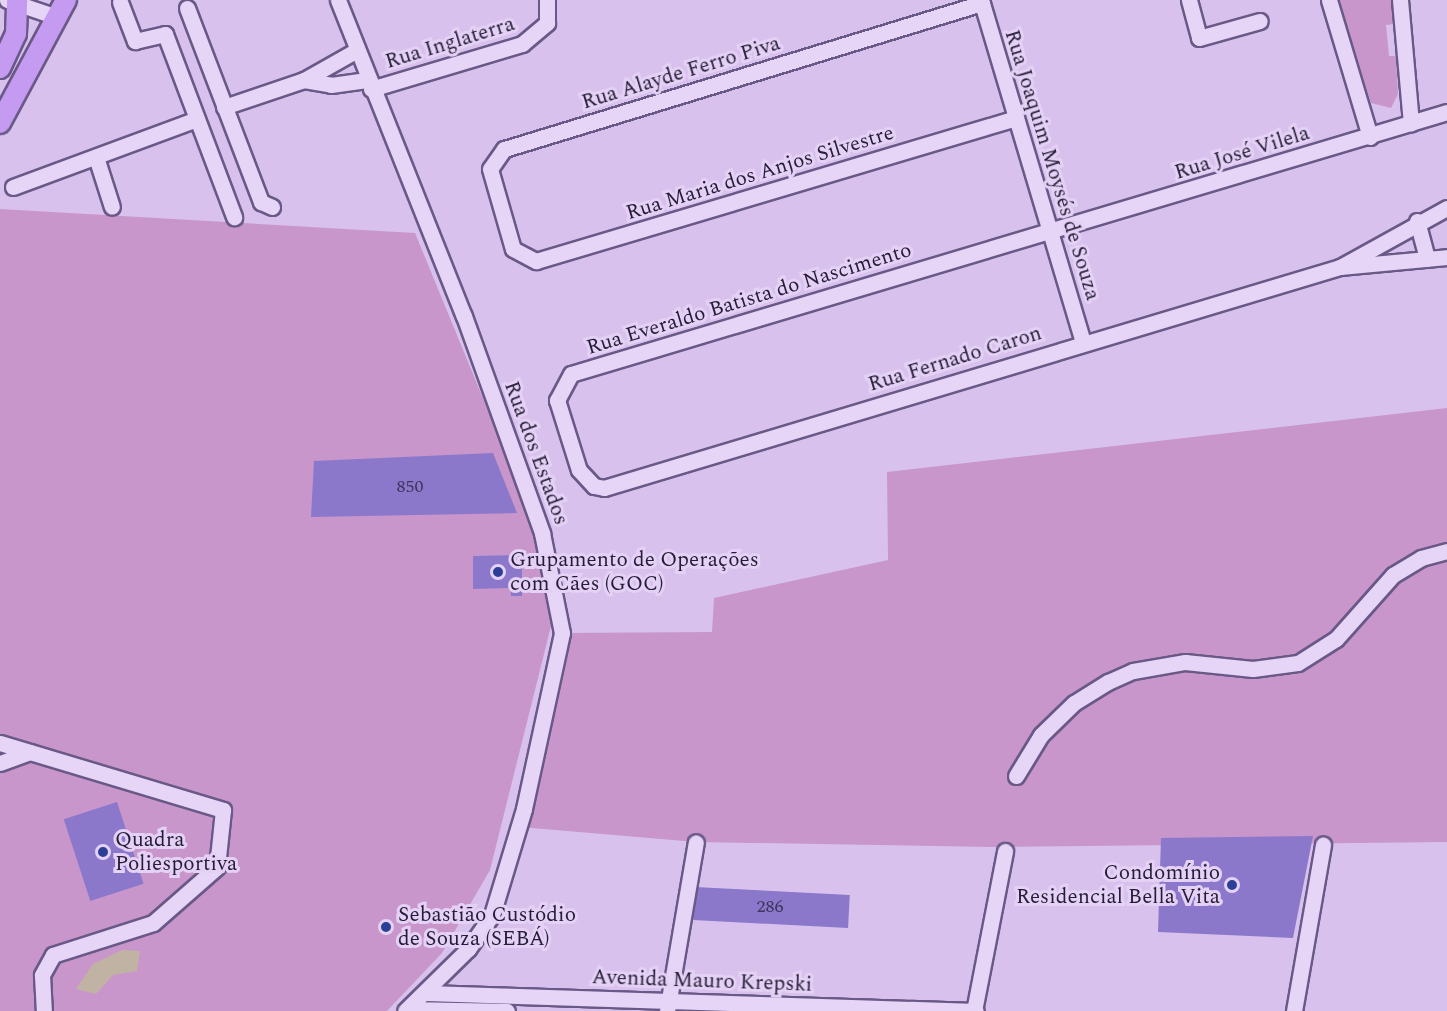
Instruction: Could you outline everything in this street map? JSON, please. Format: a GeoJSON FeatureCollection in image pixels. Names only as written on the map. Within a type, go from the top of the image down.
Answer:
{"type":"FeatureCollection","features":[{"type":"Feature","properties":{"kind":"main road"},"geometry":{"type":"LineString","coordinates":[[0,68],[16,34],[14,2]]}},
{"type":"Feature","properties":{"kind":"main road"},"geometry":{"type":"LineString","coordinates":[[0,123],[62,8]]}},
{"type":"Feature","properties":{"kind":"street","name":"Rua dos Estados"},"geometry":{"type":"LineString","coordinates":[[339,0],[369,85],[464,316],[542,533],[558,593],[562,633],[524,809],[492,915],[427,993],[407,1010]]}},
{"type":"Feature","properties":{"kind":"street","name":"Rua Inglaterra"},"geometry":{"type":"LineString","coordinates":[[304,80],[331,85],[369,85],[522,44],[547,23],[547,0]]}},
{"type":"Feature","properties":{"kind":"street"},"geometry":{"type":"LineString","coordinates":[[1189,0],[1199,38],[1260,21]]}},
{"type":"Feature","properties":{"kind":"street"},"geometry":{"type":"LineString","coordinates":[[1329,0],[1370,137]]}},
{"type":"Feature","properties":{"kind":"street"},"geometry":{"type":"LineString","coordinates":[[1400,0],[1411,124]]}},
{"type":"Feature","properties":{"kind":"street"},"geometry":{"type":"LineString","coordinates":[[120,1],[135,41],[165,34],[234,216]]}},
{"type":"Feature","properties":{"kind":"street"},"geometry":{"type":"LineString","coordinates":[[14,2],[62,8]]}},
{"type":"Feature","properties":{"kind":"street","name":"Rua Joaquim Moysés de Souza"},"geometry":{"type":"LineString","coordinates":[[981,2],[1083,342]]}},
{"type":"Feature","properties":{"kind":"street","name":"Rua Alayde Ferro Piva"},"geometry":{"type":"LineString","coordinates":[[517,255],[490,169],[504,149],[981,2]]}},
{"type":"Feature","properties":{"kind":"street"},"geometry":{"type":"LineString","coordinates":[[186,8],[261,202],[272,207]]}},
{"type":"Feature","properties":{"kind":"street"},"geometry":{"type":"LineString","coordinates":[[224,107],[304,80],[357,50]]}},
{"type":"Feature","properties":{"kind":"street","name":"Rua José Vilela"},"geometry":{"type":"LineString","coordinates":[[1049,232],[1447,112]]}},
{"type":"Feature","properties":{"kind":"street","name":"Rua Maria dos Anjos Silvestre"},"geometry":{"type":"LineString","coordinates":[[517,255],[536,261],[1016,118]]}},
{"type":"Feature","properties":{"kind":"street"},"geometry":{"type":"LineString","coordinates":[[14,187],[197,119]]}},
{"type":"Feature","properties":{"kind":"street"},"geometry":{"type":"LineString","coordinates":[[96,157],[112,207]]}},
{"type":"Feature","properties":{"kind":"street","name":"Rua Fernado Caron"},"geometry":{"type":"LineString","coordinates":[[1340,267],[1417,221],[1447,208]]}},
{"type":"Feature","properties":{"kind":"street"},"geometry":{"type":"LineString","coordinates":[[1417,221],[1427,259]]}},
{"type":"Feature","properties":{"kind":"street","name":"Rua Everaldo Batista do Nascimento"},"geometry":{"type":"LineString","coordinates":[[584,479],[557,400],[571,374],[1049,232]]}},
{"type":"Feature","properties":{"kind":"street","name":"Rua Fernado Caron"},"geometry":{"type":"LineString","coordinates":[[584,479],[604,488],[1083,342],[1340,267],[1447,257]]}},
{"type":"Feature","properties":{"kind":"street"},"geometry":{"type":"LineString","coordinates":[[1016,776],[1041,735],[1074,703],[1108,682],[1132,671],[1185,662],[1253,669],[1298,663],[1336,639],[1393,574],[1421,558],[1447,551]]}},
{"type":"Feature","properties":{"kind":"street"},"geometry":{"type":"LineString","coordinates":[[0,743],[223,810],[217,867],[153,923],[53,955],[42,975],[45,1011]]}},
{"type":"Feature","properties":{"kind":"street"},"geometry":{"type":"LineString","coordinates":[[0,763],[30,752]]}},
{"type":"Feature","properties":{"kind":"street"},"geometry":{"type":"LineString","coordinates":[[668,1006],[696,842]]}},
{"type":"Feature","properties":{"kind":"street"},"geometry":{"type":"LineString","coordinates":[[1294,1011],[1323,844]]}},
{"type":"Feature","properties":{"kind":"street"},"geometry":{"type":"LineString","coordinates":[[975,1011],[1005,851]]}},
{"type":"Feature","properties":{"kind":"street","name":"Avenida Mauro Krepski"},"geometry":{"type":"LineString","coordinates":[[427,993],[668,1006],[975,1011]]}},
{"type":"Feature","properties":{"kind":"street"},"geometry":{"type":"LineString","coordinates":[[407,1010],[507,1011]]}},
{"type":"Feature","properties":{"kind":"shaded area"},"geometry":{"type":"Polygon","coordinates":[[[1338,0],[1393,0],[1394,24],[1386,25],[1389,56],[1396,56],[1398,94],[1391,108],[1371,103],[1338,0]]]}},
{"type":"Feature","properties":{"kind":"shaded area"},"geometry":{"type":"Polygon","coordinates":[[[0,209],[415,233],[531,515],[553,618],[490,870],[442,953],[387,1011],[0,1011],[0,209]]]}},
{"type":"Feature","properties":{"kind":"shaded area"},"geometry":{"type":"Polygon","coordinates":[[[1447,408],[1447,842],[992,847],[696,842],[520,827],[559,633],[712,632],[714,598],[888,560],[887,472],[1447,408]]]}},
{"type":"Feature","properties":{"kind":"shaded area"},"geometry":{"type":"Polygon","coordinates":[[[122,950],[140,951],[137,971],[113,975],[96,994],[76,989],[93,964],[122,950]]]}},
{"type":"Feature","properties":{"kind":"building"},"geometry":{"type":"Polygon","coordinates":[[[493,453],[517,513],[311,517],[314,461],[493,453]]]}},
{"type":"Feature","properties":{"kind":"building","name":"Grupamento de Operações com Cães (GOC)"},"geometry":{"type":"Polygon","coordinates":[[[522,555],[522,596],[511,596],[511,588],[473,589],[473,556],[522,555]]]}},
{"type":"Feature","properties":{"kind":"building","name":"Quadra Poliesportiva"},"geometry":{"type":"Polygon","coordinates":[[[117,802],[144,884],[90,901],[64,819],[117,802]]]}},
{"type":"Feature","properties":{"kind":"building","name":"Condomínio Residencial Bella Vita"},"geometry":{"type":"Polygon","coordinates":[[[1313,836],[1293,938],[1158,932],[1161,838],[1313,836]]]}},
{"type":"Feature","properties":{"kind":"building"},"geometry":{"type":"Polygon","coordinates":[[[695,887],[850,895],[848,928],[693,920],[695,887]]]}},
{"type":"Feature","properties":{"kind":"place","name":"Grupamento de Operações com Cães (GOC)"},"geometry":{"type":"Point","coordinates":[498,572]}},
{"type":"Feature","properties":{"kind":"place","name":"Quadra Poliesportiva"},"geometry":{"type":"Point","coordinates":[103,852]}},
{"type":"Feature","properties":{"kind":"place","name":"Condomínio Residencial Bella Vita"},"geometry":{"type":"Point","coordinates":[1232,885]}},
{"type":"Feature","properties":{"kind":"place","name":"Sebastião Custódio de Souza (SEBÁ)"},"geometry":{"type":"Point","coordinates":[386,927]}}]}
